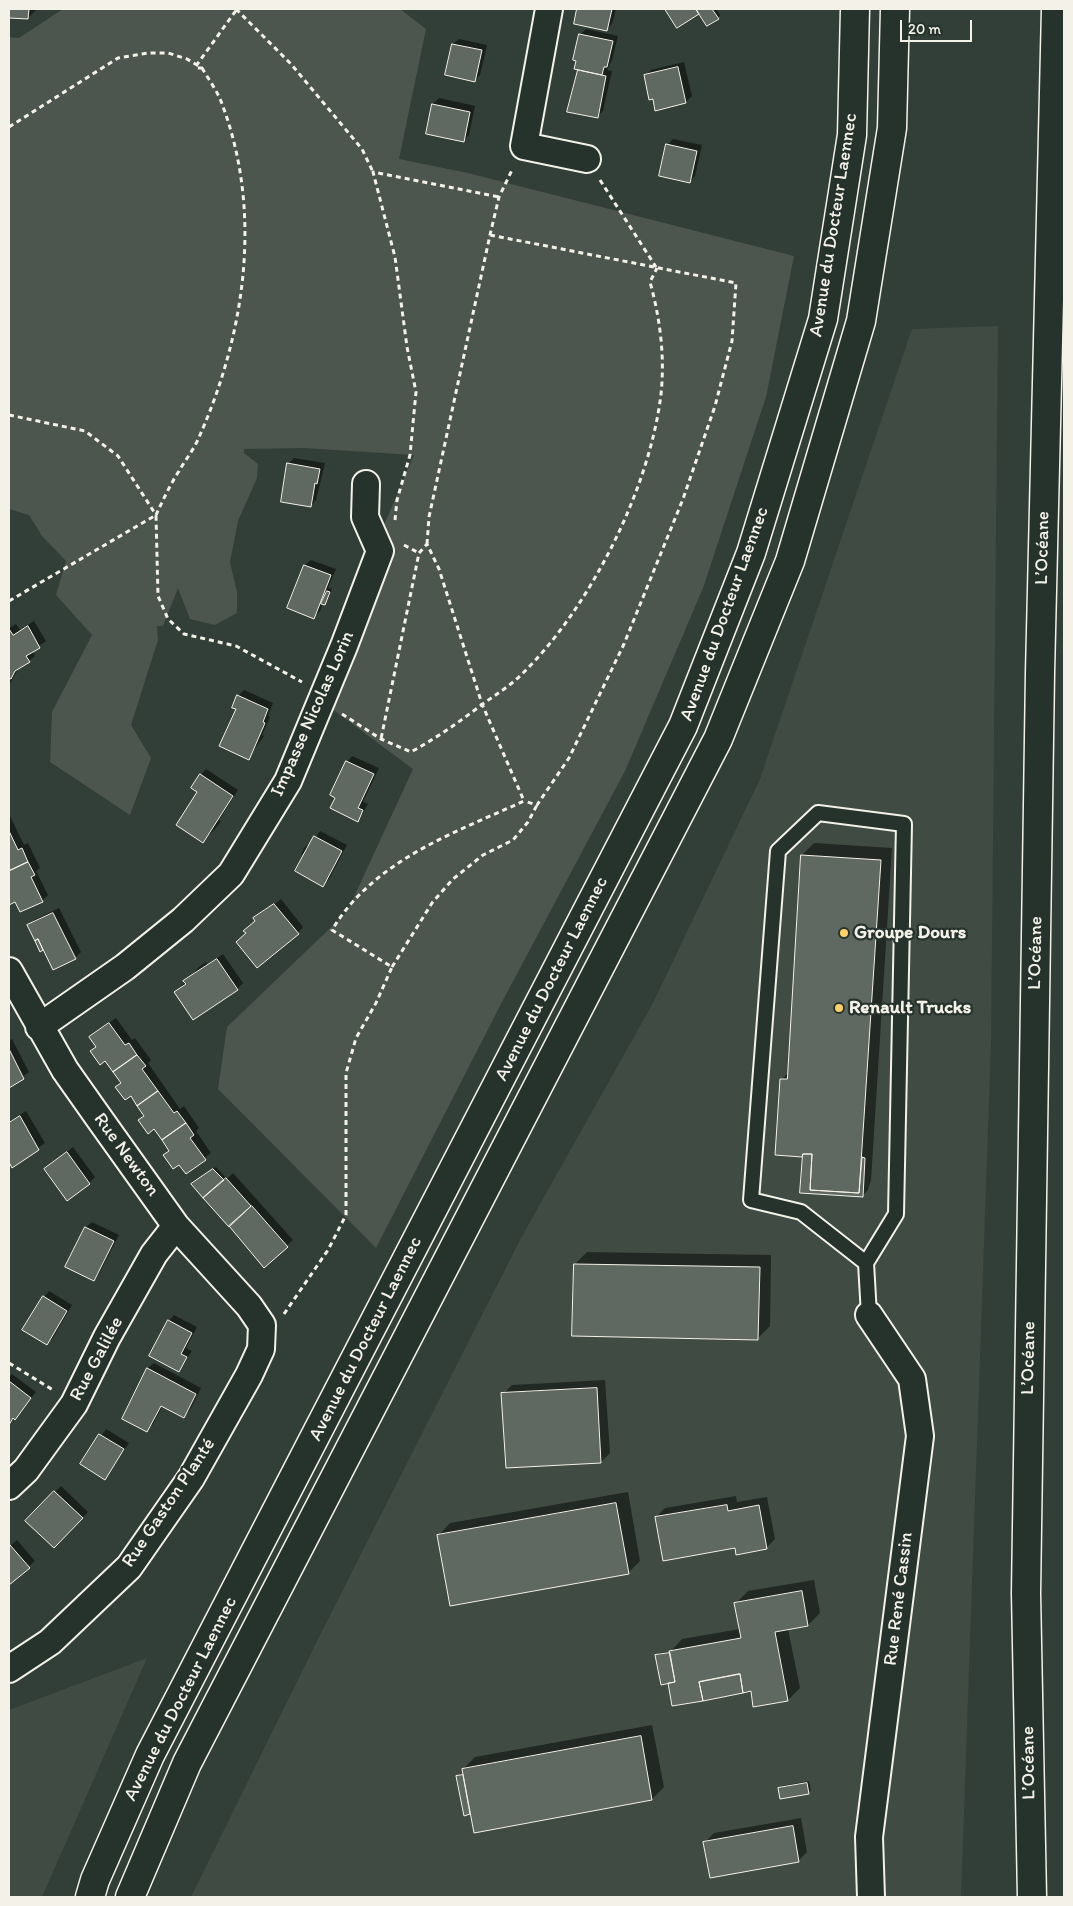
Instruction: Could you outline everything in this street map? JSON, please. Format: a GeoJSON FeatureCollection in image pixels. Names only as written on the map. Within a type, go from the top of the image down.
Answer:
{"type":"FeatureCollection","features":[{"type":"Feature","properties":{"kind":"main road","name":"Avenue du Docteur Laennec"},"geometry":{"type":"LineString","coordinates":[[90,1897],[95,1880],[150,1754],[683,726],[750,553],[823,318],[852,134],[855,9]]}},
{"type":"Feature","properties":{"kind":"main road","name":"Avenue du Docteur Laennec"},"geometry":{"type":"LineString","coordinates":[[130,1897],[192,1754],[718,739],[790,561],[862,321],[892,128],[895,9]]}},
{"type":"Feature","properties":{"kind":"main road","name":"L’Océane"},"geometry":{"type":"LineString","coordinates":[[1032,1897],[1026,1594],[1040,693],[1056,9]]}},
{"type":"Feature","properties":{"kind":"street"},"geometry":{"type":"LineString","coordinates":[[549,9],[524,146],[587,158]]}},
{"type":"Feature","properties":{"kind":"street","name":"Impasse Nicolas Lorin"},"geometry":{"type":"LineString","coordinates":[[39,1027],[132,961],[183,920],[231,874],[288,781],[344,646],[380,551],[365,517],[366,484]]}},
{"type":"Feature","properties":{"kind":"street","name":"Rue Newton"},"geometry":{"type":"LineString","coordinates":[[9,971],[65,1070],[176,1226],[249,1306],[262,1325]]}},
{"type":"Feature","properties":{"kind":"street","name":"Rue Galilée"},"geometry":{"type":"LineString","coordinates":[[9,1486],[26,1470],[74,1404],[107,1337],[154,1254],[176,1226]]}},
{"type":"Feature","properties":{"kind":"street","name":"Rue René Cassin"},"geometry":{"type":"LineString","coordinates":[[869,1315],[912,1379],[920,1436],[869,1837],[871,1897]]}},
{"type":"Feature","properties":{"kind":"street","name":"Rue Gaston Planté"},"geometry":{"type":"LineString","coordinates":[[9,1669],[50,1642],[129,1568],[190,1478],[249,1375],[261,1349],[262,1325]]}},
{"type":"Feature","properties":{"kind":"lane"},"geometry":{"type":"LineString","coordinates":[[866,1263],[801,1212],[751,1200],[778,851],[818,813],[904,824],[896,1214],[866,1263],[869,1315]]}},
{"type":"Feature","properties":{"kind":"path"},"geometry":{"type":"LineString","coordinates":[[202,68],[194,68],[236,9],[291,64],[362,149],[374,172],[395,257],[407,347],[416,392],[410,455],[398,500],[394,524]]}},
{"type":"Feature","properties":{"kind":"path"},"geometry":{"type":"LineString","coordinates":[[9,127],[118,58],[148,53],[168,53],[202,68],[222,102],[233,136],[242,187],[245,231],[244,270],[239,310],[222,378],[199,438],[178,472],[156,515],[158,596]]}},
{"type":"Feature","properties":{"kind":"path"},"geometry":{"type":"LineString","coordinates":[[524,146],[499,197],[429,517],[427,544],[439,569],[482,704],[524,801]]}},
{"type":"Feature","properties":{"kind":"path"},"geometry":{"type":"LineString","coordinates":[[587,158],[657,268]]}},
{"type":"Feature","properties":{"kind":"path"},"geometry":{"type":"LineString","coordinates":[[374,172],[499,197]]}},
{"type":"Feature","properties":{"kind":"path"},"geometry":{"type":"LineString","coordinates":[[262,1325],[278,1322],[328,1250],[346,1215],[346,1073],[356,1038],[376,1003],[392,967],[438,897],[453,880],[482,855],[513,840],[528,822],[537,805],[569,758],[624,644],[683,499],[715,406],[732,341],[736,284],[490,235]]}},
{"type":"Feature","properties":{"kind":"path"},"geometry":{"type":"LineString","coordinates":[[482,704],[502,693],[558,634],[590,588],[618,537],[653,438],[661,394],[662,350],[657,308],[650,282],[657,268]]}},
{"type":"Feature","properties":{"kind":"path"},"geometry":{"type":"LineString","coordinates":[[9,415],[85,431],[118,456],[156,515]]}},
{"type":"Feature","properties":{"kind":"path"},"geometry":{"type":"LineString","coordinates":[[9,600],[156,515]]}},
{"type":"Feature","properties":{"kind":"path"},"geometry":{"type":"LineString","coordinates":[[398,542],[419,553]]}},
{"type":"Feature","properties":{"kind":"path"},"geometry":{"type":"LineString","coordinates":[[382,739],[419,553],[427,544]]}},
{"type":"Feature","properties":{"kind":"path"},"geometry":{"type":"LineString","coordinates":[[392,967],[332,930],[345,909],[381,874],[419,850],[524,801],[537,805]]}},
{"type":"Feature","properties":{"kind":"path"},"geometry":{"type":"LineString","coordinates":[[9,1363],[74,1404]]}},
{"type":"Feature","properties":{"kind":"shaded area"},"geometry":{"type":"Polygon","coordinates":[[[63,9],[400,9],[426,29],[399,159],[468,173],[794,256],[766,397],[703,588],[625,771],[502,1002],[376,1248],[218,1089],[227,1027],[347,912],[413,769],[312,694],[414,455],[304,448],[244,449],[244,453],[258,464],[257,478],[238,521],[230,562],[237,592],[237,613],[215,625],[190,619],[178,588],[163,626],[157,626],[158,640],[131,725],[151,758],[130,815],[50,762],[52,712],[92,635],[56,595],[66,561],[42,536],[29,515],[9,509],[9,37],[19,38],[63,9]]]}},
{"type":"Feature","properties":{"kind":"shaded area"},"geometry":{"type":"Polygon","coordinates":[[[998,326],[991,1044],[961,1897],[191,1897],[317,1641],[521,1238],[653,1003],[760,779],[912,329],[998,326]]]}},
{"type":"Feature","properties":{"kind":"shaded area"},"geometry":{"type":"Polygon","coordinates":[[[147,1658],[42,1897],[9,1897],[9,1710],[147,1658]]]}},
{"type":"Feature","properties":{"kind":"building"},"geometry":{"type":"Polygon","coordinates":[[[9,9],[29,9],[28,19],[9,18],[9,9]]]}},
{"type":"Feature","properties":{"kind":"building"},"geometry":{"type":"Polygon","coordinates":[[[577,9],[612,9],[607,31],[574,24],[577,9]]]}},
{"type":"Feature","properties":{"kind":"building"},"geometry":{"type":"Polygon","coordinates":[[[665,9],[696,9],[699,14],[677,28],[665,9]]]}},
{"type":"Feature","properties":{"kind":"building"},"geometry":{"type":"Polygon","coordinates":[[[696,9],[712,9],[719,19],[707,26],[696,9]]]}},
{"type":"Feature","properties":{"kind":"building"},"geometry":{"type":"Polygon","coordinates":[[[579,34],[613,41],[607,67],[604,67],[602,75],[574,69],[576,61],[573,60],[579,34]]]}},
{"type":"Feature","properties":{"kind":"building"},"geometry":{"type":"Polygon","coordinates":[[[452,44],[482,50],[475,82],[445,75],[452,44]]]}},
{"type":"Feature","properties":{"kind":"building"},"geometry":{"type":"Polygon","coordinates":[[[678,67],[686,103],[655,111],[653,99],[649,100],[644,75],[678,67]]]}},
{"type":"Feature","properties":{"kind":"building"},"geometry":{"type":"Polygon","coordinates":[[[578,70],[606,76],[598,118],[567,112],[578,70]]]}},
{"type":"Feature","properties":{"kind":"building"},"geometry":{"type":"Polygon","coordinates":[[[432,104],[470,112],[464,142],[426,134],[432,104]]]}},
{"type":"Feature","properties":{"kind":"building"},"geometry":{"type":"Polygon","coordinates":[[[666,144],[697,151],[690,183],[659,176],[666,144]]]}},
{"type":"Feature","properties":{"kind":"building"},"geometry":{"type":"Polygon","coordinates":[[[287,463],[320,469],[317,484],[315,483],[311,507],[281,502],[287,463]]]}},
{"type":"Feature","properties":{"kind":"building"},"geometry":{"type":"Polygon","coordinates":[[[304,565],[331,575],[314,619],[287,608],[304,565]]]}},
{"type":"Feature","properties":{"kind":"building"},"geometry":{"type":"Polygon","coordinates":[[[327,591],[330,592],[325,605],[321,604],[327,591]]]}},
{"type":"Feature","properties":{"kind":"building"},"geometry":{"type":"Polygon","coordinates":[[[28,626],[40,648],[26,656],[30,662],[15,671],[11,679],[9,678],[9,629],[13,635],[28,626]]]}},
{"type":"Feature","properties":{"kind":"building"},"geometry":{"type":"Polygon","coordinates":[[[237,695],[268,709],[263,722],[265,723],[249,760],[219,746],[236,709],[232,708],[237,695]]]}},
{"type":"Feature","properties":{"kind":"building"},"geometry":{"type":"Polygon","coordinates":[[[346,761],[374,774],[358,808],[363,810],[358,822],[330,808],[335,798],[330,795],[346,761]]]}},
{"type":"Feature","properties":{"kind":"building"},"geometry":{"type":"Polygon","coordinates":[[[200,774],[233,796],[203,843],[176,825],[197,792],[191,788],[200,774]]]}},
{"type":"Feature","properties":{"kind":"building"},"geometry":{"type":"Polygon","coordinates":[[[9,831],[18,850],[22,848],[28,862],[9,871],[9,831]]]}},
{"type":"Feature","properties":{"kind":"building"},"geometry":{"type":"Polygon","coordinates":[[[314,836],[342,851],[323,887],[295,871],[314,836]]]}},
{"type":"Feature","properties":{"kind":"building"},"geometry":{"type":"Polygon","coordinates":[[[801,855],[881,860],[859,1193],[810,1190],[812,1154],[803,1154],[802,1157],[775,1155],[780,1079],[787,1079],[801,855]]]}},
{"type":"Feature","properties":{"kind":"building"},"geometry":{"type":"Polygon","coordinates":[[[28,862],[35,875],[31,877],[43,902],[20,912],[15,902],[9,905],[9,871],[28,862]]]}},
{"type":"Feature","properties":{"kind":"building"},"geometry":{"type":"Polygon","coordinates":[[[274,904],[299,934],[257,968],[236,942],[246,933],[243,931],[255,921],[253,918],[274,904]]]}},
{"type":"Feature","properties":{"kind":"building"},"geometry":{"type":"Polygon","coordinates":[[[53,913],[76,959],[53,970],[38,939],[35,941],[27,925],[53,913]]]}},
{"type":"Feature","properties":{"kind":"building"},"geometry":{"type":"Polygon","coordinates":[[[38,939],[43,950],[40,952],[35,941],[38,939]]]}},
{"type":"Feature","properties":{"kind":"building"},"geometry":{"type":"Polygon","coordinates":[[[217,959],[238,990],[193,1020],[174,992],[186,984],[183,981],[217,959]]]}},
{"type":"Feature","properties":{"kind":"building"},"geometry":{"type":"Polygon","coordinates":[[[109,1023],[125,1045],[129,1043],[137,1055],[113,1072],[105,1061],[100,1065],[90,1051],[96,1047],[89,1037],[109,1023]]]}},
{"type":"Feature","properties":{"kind":"building"},"geometry":{"type":"Polygon","coordinates":[[[9,1049],[24,1079],[9,1088],[9,1049]]]}},
{"type":"Feature","properties":{"kind":"building"},"geometry":{"type":"Polygon","coordinates":[[[137,1055],[146,1066],[142,1069],[158,1091],[137,1106],[131,1096],[125,1100],[115,1087],[121,1083],[113,1072],[137,1055]]]}},
{"type":"Feature","properties":{"kind":"building"},"geometry":{"type":"Polygon","coordinates":[[[158,1091],[174,1113],[177,1111],[186,1123],[162,1140],[154,1129],[148,1134],[138,1120],[144,1116],[137,1106],[158,1091]]]}},
{"type":"Feature","properties":{"kind":"building"},"geometry":{"type":"Polygon","coordinates":[[[20,1116],[39,1150],[12,1168],[9,1162],[9,1123],[20,1116]]]}},
{"type":"Feature","properties":{"kind":"building"},"geometry":{"type":"Polygon","coordinates":[[[186,1123],[194,1135],[190,1138],[206,1160],[186,1174],[179,1165],[173,1169],[163,1155],[169,1151],[162,1140],[186,1123]]]}},
{"type":"Feature","properties":{"kind":"building"},"geometry":{"type":"Polygon","coordinates":[[[67,1152],[90,1184],[67,1201],[44,1169],[67,1152]]]}},
{"type":"Feature","properties":{"kind":"building"},"geometry":{"type":"Polygon","coordinates":[[[803,1154],[812,1154],[810,1190],[859,1193],[862,1157],[865,1158],[863,1197],[800,1193],[803,1154]]]}},
{"type":"Feature","properties":{"kind":"building"},"geometry":{"type":"Polygon","coordinates":[[[213,1169],[224,1180],[203,1198],[191,1184],[213,1169]]]}},
{"type":"Feature","properties":{"kind":"building"},"geometry":{"type":"Polygon","coordinates":[[[226,1178],[251,1206],[229,1227],[203,1198],[226,1178]]]}},
{"type":"Feature","properties":{"kind":"building"},"geometry":{"type":"Polygon","coordinates":[[[252,1206],[288,1247],[264,1268],[229,1226],[252,1206]]]}},
{"type":"Feature","properties":{"kind":"building"},"geometry":{"type":"Polygon","coordinates":[[[85,1227],[114,1241],[94,1281],[65,1267],[85,1227]]]}},
{"type":"Feature","properties":{"kind":"building"},"geometry":{"type":"Polygon","coordinates":[[[574,1264],[760,1267],[758,1340],[572,1336],[574,1264]]]}},
{"type":"Feature","properties":{"kind":"building"},"geometry":{"type":"Polygon","coordinates":[[[43,1296],[67,1311],[47,1345],[22,1330],[43,1296]]]}},
{"type":"Feature","properties":{"kind":"building"},"geometry":{"type":"Polygon","coordinates":[[[168,1320],[192,1333],[181,1354],[187,1357],[179,1372],[149,1356],[168,1320]]]}},
{"type":"Feature","properties":{"kind":"building"},"geometry":{"type":"Polygon","coordinates":[[[147,1368],[196,1394],[184,1418],[161,1406],[147,1432],[122,1419],[147,1368]]]}},
{"type":"Feature","properties":{"kind":"building"},"geometry":{"type":"Polygon","coordinates":[[[9,1381],[31,1398],[9,1425],[9,1381]]]}},
{"type":"Feature","properties":{"kind":"building"},"geometry":{"type":"Polygon","coordinates":[[[597,1388],[601,1463],[506,1468],[501,1393],[597,1388]]]}},
{"type":"Feature","properties":{"kind":"building"},"geometry":{"type":"Polygon","coordinates":[[[99,1434],[124,1449],[105,1480],[80,1464],[99,1434]]]}},
{"type":"Feature","properties":{"kind":"building"},"geometry":{"type":"Polygon","coordinates":[[[54,1491],[83,1518],[54,1548],[25,1521],[54,1491]]]}},
{"type":"Feature","properties":{"kind":"building"},"geometry":{"type":"Polygon","coordinates":[[[616,1503],[629,1574],[450,1606],[437,1535],[616,1503]]]}},
{"type":"Feature","properties":{"kind":"building"},"geometry":{"type":"Polygon","coordinates":[[[727,1505],[728,1511],[759,1505],[767,1549],[736,1555],[735,1548],[663,1561],[655,1517],[727,1505]]]}},
{"type":"Feature","properties":{"kind":"building"},"geometry":{"type":"Polygon","coordinates":[[[9,1546],[30,1568],[9,1585],[9,1546]]]}},
{"type":"Feature","properties":{"kind":"building"},"geometry":{"type":"Polygon","coordinates":[[[802,1591],[808,1626],[775,1632],[788,1701],[753,1707],[751,1691],[743,1693],[740,1674],[699,1682],[703,1701],[672,1706],[668,1683],[675,1682],[669,1651],[741,1638],[734,1603],[802,1591]]]}},
{"type":"Feature","properties":{"kind":"building"},"geometry":{"type":"Polygon","coordinates":[[[670,1653],[675,1682],[661,1685],[655,1655],[670,1653]]]}},
{"type":"Feature","properties":{"kind":"building"},"geometry":{"type":"Polygon","coordinates":[[[740,1674],[743,1693],[703,1701],[699,1682],[740,1674]]]}},
{"type":"Feature","properties":{"kind":"building"},"geometry":{"type":"Polygon","coordinates":[[[641,1736],[652,1800],[474,1833],[462,1769],[641,1736]]]}},
{"type":"Feature","properties":{"kind":"building"},"geometry":{"type":"Polygon","coordinates":[[[463,1775],[470,1814],[464,1816],[456,1776],[463,1775]]]}},
{"type":"Feature","properties":{"kind":"building"},"geometry":{"type":"Polygon","coordinates":[[[807,1783],[809,1794],[780,1799],[778,1788],[807,1783]]]}},
{"type":"Feature","properties":{"kind":"building"},"geometry":{"type":"Polygon","coordinates":[[[793,1826],[799,1862],[710,1878],[703,1842],[793,1826]]]}},
{"type":"Feature","properties":{"kind":"place","name":"Groupe Dours"},"geometry":{"type":"Point","coordinates":[844,933]}},
{"type":"Feature","properties":{"kind":"place","name":"Renault Trucks"},"geometry":{"type":"Point","coordinates":[839,1008]}}]}
